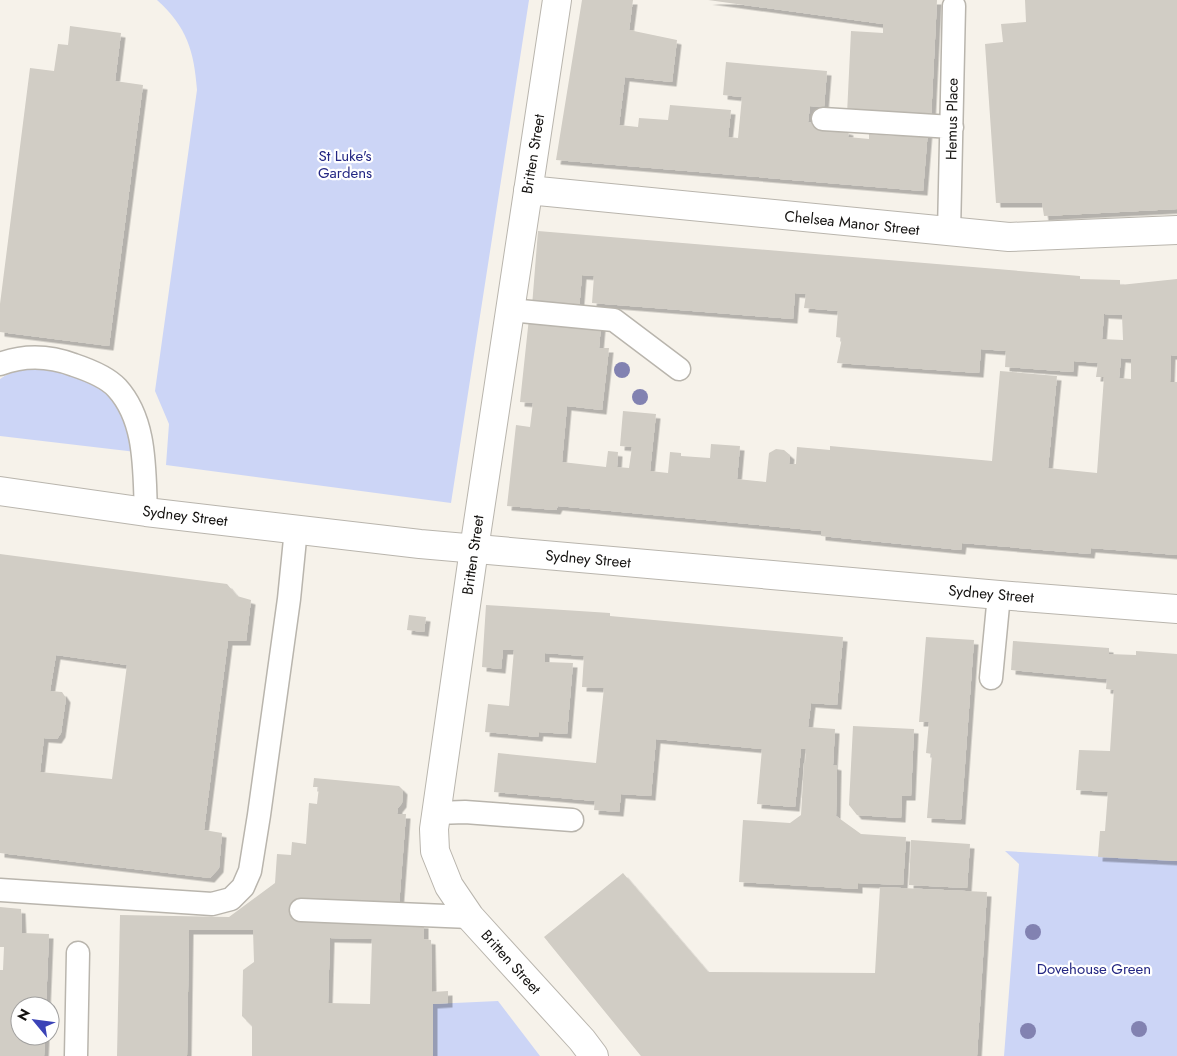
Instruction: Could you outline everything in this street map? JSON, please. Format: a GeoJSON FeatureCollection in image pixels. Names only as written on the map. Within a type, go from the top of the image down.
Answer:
{"type":"FeatureCollection","features":[{"type":"Feature","properties":{"kind":"street","name":"Britten Street"},"geometry":{"type":"LineString","coordinates":[[556,0],[434,829],[435,851],[449,886],[470,916],[582,1040],[594,1056]]}},
{"type":"Feature","properties":{"kind":"street","name":"Chelsea Manor Street"},"geometry":{"type":"LineString","coordinates":[[528,190],[1009,237],[1177,230]]}},
{"type":"Feature","properties":{"kind":"street","name":"Sydney Street"},"geometry":{"type":"LineString","coordinates":[[0,491],[146,512],[474,549],[1177,609]]}},
{"type":"Feature","properties":{"kind":"lane","name":"Hemus Place"},"geometry":{"type":"LineString","coordinates":[[949,232],[954,6]]}},
{"type":"Feature","properties":{"kind":"lane"},"geometry":{"type":"LineString","coordinates":[[823,119],[952,127]]}},
{"type":"Feature","properties":{"kind":"lane"},"geometry":{"type":"LineString","coordinates":[[510,310],[614,320],[679,369]]}},
{"type":"Feature","properties":{"kind":"lane"},"geometry":{"type":"LineString","coordinates":[[0,364],[12,359],[41,357],[63,361],[101,376],[117,388],[129,406],[137,424],[143,462],[146,512]]}},
{"type":"Feature","properties":{"kind":"lane"},"geometry":{"type":"LineString","coordinates":[[0,890],[212,904],[231,899],[243,887],[250,870],[260,815],[289,599],[296,529]]}},
{"type":"Feature","properties":{"kind":"lane"},"geometry":{"type":"LineString","coordinates":[[991,678],[999,595]]}},
{"type":"Feature","properties":{"kind":"lane"},"geometry":{"type":"LineString","coordinates":[[436,813],[465,812],[572,820]]}},
{"type":"Feature","properties":{"kind":"lane"},"geometry":{"type":"LineString","coordinates":[[301,910],[470,916]]}},
{"type":"Feature","properties":{"kind":"lane"},"geometry":{"type":"LineString","coordinates":[[76,1056],[78,953]]}},
{"type":"Feature","properties":{"kind":"green space","name":"St Luke's Gardens"},"geometry":{"type":"Polygon","coordinates":[[[157,0],[529,0],[451,503],[166,465],[169,424],[155,391],[197,90],[194,63],[187,40],[175,20],[157,0]]]}},
{"type":"Feature","properties":{"kind":"green space"},"geometry":{"type":"Polygon","coordinates":[[[42,368],[85,373],[121,401],[136,452],[0,436],[0,379],[15,372],[42,368]]]}},
{"type":"Feature","properties":{"kind":"green space","name":"Dovehouse Green"},"geometry":{"type":"Polygon","coordinates":[[[1005,851],[1177,861],[1177,1056],[1004,1056],[1019,864],[1005,851]]]}},
{"type":"Feature","properties":{"kind":"green space"},"geometry":{"type":"Polygon","coordinates":[[[498,1001],[540,1056],[433,1056],[433,1004],[498,1001]]]}},
{"type":"Feature","properties":{"kind":"building"},"geometry":{"type":"Polygon","coordinates":[[[582,0],[633,0],[629,30],[677,40],[672,82],[625,77],[619,125],[638,127],[639,118],[668,120],[670,105],[731,110],[728,137],[738,138],[742,97],[723,95],[726,62],[827,71],[824,107],[810,106],[808,122],[820,123],[849,131],[848,137],[869,139],[869,134],[897,136],[898,128],[928,130],[923,191],[556,160],[582,0]]]}},
{"type":"Feature","properties":{"kind":"building"},"geometry":{"type":"Polygon","coordinates":[[[708,0],[937,0],[931,119],[847,114],[851,31],[883,33],[883,24],[708,0]]]}},
{"type":"Feature","properties":{"kind":"building"},"geometry":{"type":"Polygon","coordinates":[[[1025,0],[1177,0],[1177,209],[1044,216],[1042,203],[996,203],[985,44],[1003,42],[1001,24],[1026,22],[1025,0]]]}},
{"type":"Feature","properties":{"kind":"building"},"geometry":{"type":"Polygon","coordinates":[[[70,26],[121,33],[115,81],[143,85],[109,346],[0,332],[0,304],[30,68],[54,71],[58,44],[68,45],[70,26]]]}},
{"type":"Feature","properties":{"kind":"building"},"geometry":{"type":"Polygon","coordinates":[[[538,231],[1080,276],[1080,279],[1120,280],[1120,285],[1177,279],[1177,356],[1171,355],[1170,382],[1177,382],[1177,555],[1091,548],[1090,554],[962,543],[961,550],[821,536],[821,531],[558,506],[556,510],[507,506],[516,425],[530,427],[533,403],[520,402],[529,318],[601,326],[599,348],[609,348],[602,410],[567,406],[562,462],[606,467],[608,451],[618,452],[617,467],[629,468],[632,447],[620,446],[623,411],[656,414],[650,471],[668,473],[670,452],[681,453],[681,456],[710,458],[711,444],[740,446],[737,479],[766,482],[769,453],[776,449],[784,450],[790,455],[789,464],[796,464],[797,447],[830,450],[830,446],[992,461],[1000,371],[1057,376],[1048,468],[1097,473],[1104,377],[1096,377],[1098,363],[1074,361],[1073,372],[1005,367],[1006,351],[981,349],[979,373],[837,363],[842,338],[836,337],[838,311],[804,308],[806,294],[795,293],[793,319],[592,303],[594,276],[582,275],[579,310],[532,306],[538,231]],[[1104,314],[1102,339],[1123,340],[1122,315],[1104,314]],[[1121,358],[1119,378],[1131,379],[1131,359],[1121,358]]]}},
{"type":"Feature","properties":{"kind":"building"},"geometry":{"type":"Polygon","coordinates":[[[0,554],[227,584],[237,596],[251,600],[246,641],[228,641],[204,830],[222,833],[219,868],[210,878],[0,853],[0,554]],[[56,655],[50,691],[62,692],[66,698],[61,733],[57,739],[44,738],[40,772],[112,779],[127,665],[56,655]]]}},
{"type":"Feature","properties":{"kind":"building"},"geometry":{"type":"Polygon","coordinates":[[[486,605],[610,613],[610,616],[843,637],[837,705],[811,703],[808,727],[835,729],[833,765],[837,766],[836,816],[861,834],[906,837],[903,885],[858,883],[858,889],[739,882],[743,820],[790,823],[801,815],[806,749],[801,749],[795,807],[757,804],[762,749],[656,739],[651,796],[621,794],[619,812],[594,810],[595,801],[494,792],[498,753],[596,763],[604,688],[582,687],[584,656],[545,653],[545,662],[573,663],[567,734],[539,732],[538,737],[485,732],[488,704],[509,706],[514,650],[503,650],[501,669],[482,667],[486,605]]]}},
{"type":"Feature","properties":{"kind":"building"},"geometry":{"type":"Polygon","coordinates":[[[409,615],[426,617],[424,632],[407,630],[409,615]]]}},
{"type":"Feature","properties":{"kind":"building"},"geometry":{"type":"Polygon","coordinates":[[[926,637],[974,640],[961,820],[927,818],[932,754],[926,753],[929,722],[919,722],[926,637]]]}},
{"type":"Feature","properties":{"kind":"building"},"geometry":{"type":"Polygon","coordinates":[[[1013,641],[1109,648],[1109,654],[1136,655],[1136,651],[1177,654],[1177,861],[1098,857],[1100,831],[1105,831],[1108,792],[1076,790],[1079,750],[1110,751],[1114,690],[1106,689],[1107,679],[1011,670],[1013,641]]]}},
{"type":"Feature","properties":{"kind":"building"},"geometry":{"type":"Polygon","coordinates":[[[853,726],[914,729],[911,796],[902,796],[901,818],[857,815],[849,805],[853,726]]]}},
{"type":"Feature","properties":{"kind":"building"},"geometry":{"type":"Polygon","coordinates":[[[314,778],[399,786],[403,790],[402,803],[398,808],[397,814],[406,814],[399,906],[291,902],[291,917],[424,924],[424,939],[431,940],[432,992],[448,991],[448,1003],[433,1004],[433,1056],[252,1056],[252,1026],[242,1016],[243,970],[254,962],[253,930],[189,930],[187,1056],[117,1056],[120,915],[229,917],[275,883],[277,854],[291,855],[292,842],[306,844],[309,803],[317,804],[319,787],[313,787],[314,778]],[[330,938],[328,1003],[370,1004],[372,939],[330,938]]]}},
{"type":"Feature","properties":{"kind":"building"},"geometry":{"type":"Polygon","coordinates":[[[911,840],[970,844],[967,888],[909,885],[911,840]]]}},
{"type":"Feature","properties":{"kind":"building"},"geometry":{"type":"Polygon","coordinates":[[[623,873],[708,972],[875,973],[880,887],[987,892],[977,1056],[641,1056],[544,937],[623,873]]]}},
{"type":"Feature","properties":{"kind":"building"},"geometry":{"type":"Polygon","coordinates":[[[0,907],[21,909],[22,933],[49,934],[46,996],[10,996],[10,1046],[44,1046],[44,1056],[0,1056],[0,970],[3,970],[4,947],[0,947],[0,907]]]}}]}
